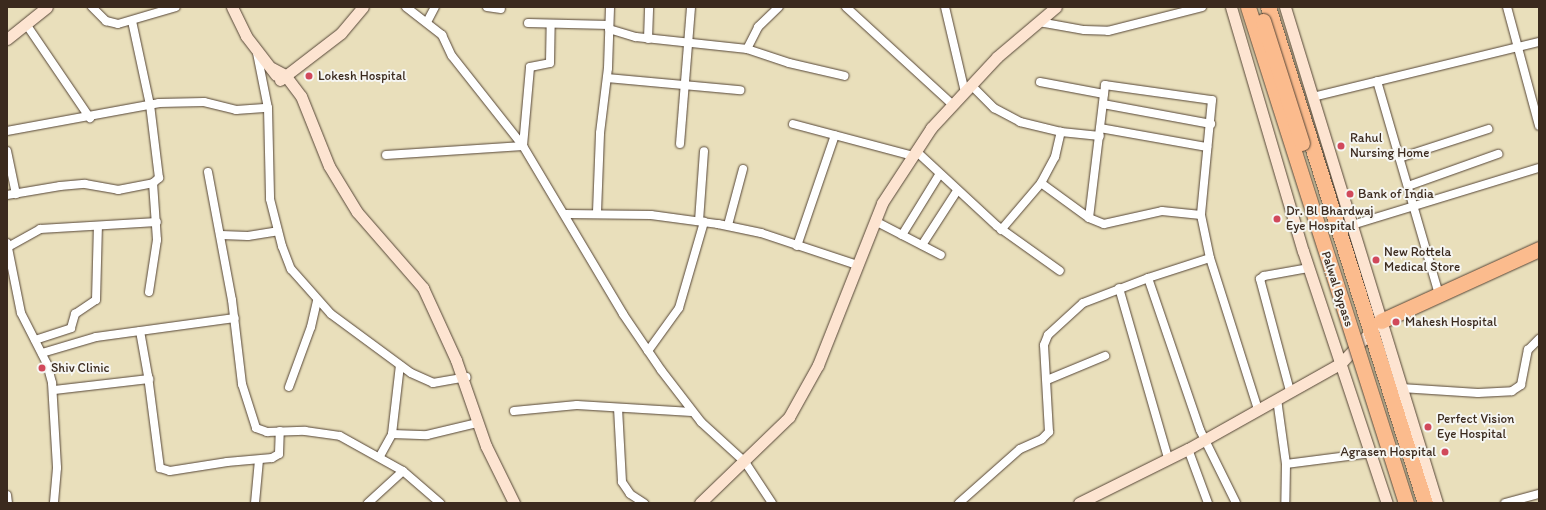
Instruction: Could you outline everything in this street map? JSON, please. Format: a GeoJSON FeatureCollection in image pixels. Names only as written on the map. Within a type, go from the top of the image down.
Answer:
{"type":"FeatureCollection","features":[{"type":"Feature","properties":{"kind":"highway"},"geometry":{"type":"LineString","coordinates":[[1242,7],[1346,358],[1398,503]]}},
{"type":"Feature","properties":{"kind":"highway","name":"Palwal Bypass"},"geometry":{"type":"LineString","coordinates":[[1248,7],[1406,503]]}},
{"type":"Feature","properties":{"kind":"highway","name":"Palwal Bypass"},"geometry":{"type":"LineString","coordinates":[[1258,7],[1416,503]]}},
{"type":"Feature","properties":{"kind":"highway"},"geometry":{"type":"LineString","coordinates":[[1268,7],[1425,503]]}},
{"type":"Feature","properties":{"kind":"highway"},"geometry":{"type":"LineString","coordinates":[[1381,321],[1539,249]]}},
{"type":"Feature","properties":{"kind":"street"},"geometry":{"type":"LineString","coordinates":[[7,39],[47,7]]}},
{"type":"Feature","properties":{"kind":"street"},"geometry":{"type":"LineString","coordinates":[[92,7],[106,21],[118,24],[176,7]]}},
{"type":"Feature","properties":{"kind":"street"},"geometry":{"type":"LineString","coordinates":[[232,7],[257,52],[301,96],[329,166],[356,212],[417,280],[427,297],[464,378],[485,430],[519,503]]}},
{"type":"Feature","properties":{"kind":"street"},"geometry":{"type":"LineString","coordinates":[[282,78],[341,34],[363,7]]}},
{"type":"Feature","properties":{"kind":"street"},"geometry":{"type":"LineString","coordinates":[[406,7],[442,35],[452,56],[523,146],[565,214],[594,266],[648,351],[692,412],[745,462],[772,503]]}},
{"type":"Feature","properties":{"kind":"street"},"geometry":{"type":"LineString","coordinates":[[427,22],[435,7]]}},
{"type":"Feature","properties":{"kind":"street"},"geometry":{"type":"LineString","coordinates":[[487,7],[501,8]]}},
{"type":"Feature","properties":{"kind":"street"},"geometry":{"type":"LineString","coordinates":[[597,212],[600,133],[607,78],[610,7]]}},
{"type":"Feature","properties":{"kind":"street"},"geometry":{"type":"LineString","coordinates":[[648,39],[649,7]]}},
{"type":"Feature","properties":{"kind":"street"},"geometry":{"type":"LineString","coordinates":[[680,144],[690,42],[691,7]]}},
{"type":"Feature","properties":{"kind":"street"},"geometry":{"type":"LineString","coordinates":[[747,49],[753,33],[779,7]]}},
{"type":"Feature","properties":{"kind":"street"},"geometry":{"type":"LineString","coordinates":[[846,7],[952,104]]}},
{"type":"Feature","properties":{"kind":"street"},"geometry":{"type":"LineString","coordinates":[[945,7],[968,88],[1001,113],[1020,122],[1061,132],[1100,132],[1207,147]]}},
{"type":"Feature","properties":{"kind":"street"},"geometry":{"type":"LineString","coordinates":[[700,503],[745,462],[789,417],[818,365],[882,203],[931,128],[996,57],[1056,7]]}},
{"type":"Feature","properties":{"kind":"street"},"geometry":{"type":"LineString","coordinates":[[1039,22],[1084,30],[1108,31],[1202,7]]}},
{"type":"Feature","properties":{"kind":"street"},"geometry":{"type":"LineString","coordinates":[[1231,7],[1309,268],[1346,358],[1371,453],[1388,503]]}},
{"type":"Feature","properties":{"kind":"street"},"geometry":{"type":"LineString","coordinates":[[1285,7],[1437,503]]}},
{"type":"Feature","properties":{"kind":"street"},"geometry":{"type":"LineString","coordinates":[[1507,7],[1516,47],[1537,110],[1539,126]]}},
{"type":"Feature","properties":{"kind":"street"},"geometry":{"type":"LineString","coordinates":[[7,196],[60,186],[85,184],[114,191],[154,183],[160,176],[150,105],[132,21]]}},
{"type":"Feature","properties":{"kind":"street"},"geometry":{"type":"LineString","coordinates":[[528,23],[609,27],[648,39],[690,42],[747,49],[789,63],[845,76]]}},
{"type":"Feature","properties":{"kind":"street"},"geometry":{"type":"LineString","coordinates":[[26,24],[90,118]]}},
{"type":"Feature","properties":{"kind":"street"},"geometry":{"type":"LineString","coordinates":[[523,146],[530,67],[550,63],[551,24]]}},
{"type":"Feature","properties":{"kind":"street"},"geometry":{"type":"LineString","coordinates":[[1313,97],[1539,42]]}},
{"type":"Feature","properties":{"kind":"street"},"geometry":{"type":"LineString","coordinates":[[257,52],[268,108],[270,199],[278,231],[291,269],[317,301],[350,330],[400,365],[429,382],[439,384],[464,378]]}},
{"type":"Feature","properties":{"kind":"street"},"geometry":{"type":"LineString","coordinates":[[607,78],[740,90]]}},
{"type":"Feature","properties":{"kind":"street"},"geometry":{"type":"LineString","coordinates":[[1040,82],[1104,94]]}},
{"type":"Feature","properties":{"kind":"street"},"geometry":{"type":"LineString","coordinates":[[1377,82],[1415,207],[1439,295]]}},
{"type":"Feature","properties":{"kind":"street"},"geometry":{"type":"LineString","coordinates":[[1089,218],[1105,85],[1108,84],[1207,97],[1213,102],[1207,147],[1201,215],[1210,258],[1258,409]]}},
{"type":"Feature","properties":{"kind":"street"},"geometry":{"type":"LineString","coordinates":[[7,131],[90,118],[150,105],[204,102],[236,110],[268,108]]}},
{"type":"Feature","properties":{"kind":"street"},"geometry":{"type":"LineString","coordinates":[[1103,104],[1210,124]]}},
{"type":"Feature","properties":{"kind":"street"},"geometry":{"type":"LineString","coordinates":[[793,124],[914,154],[1002,230],[1060,271]]}},
{"type":"Feature","properties":{"kind":"street"},"geometry":{"type":"LineString","coordinates":[[1399,158],[1488,129]]}},
{"type":"Feature","properties":{"kind":"street"},"geometry":{"type":"LineString","coordinates":[[1002,230],[1040,183],[1055,157],[1061,132]]}},
{"type":"Feature","properties":{"kind":"street"},"geometry":{"type":"LineString","coordinates":[[797,246],[835,135]]}},
{"type":"Feature","properties":{"kind":"street"},"geometry":{"type":"LineString","coordinates":[[386,155],[523,146]]}},
{"type":"Feature","properties":{"kind":"street"},"geometry":{"type":"LineString","coordinates":[[7,151],[16,194]]}},
{"type":"Feature","properties":{"kind":"street"},"geometry":{"type":"LineString","coordinates":[[648,351],[679,308],[702,221],[704,151]]}},
{"type":"Feature","properties":{"kind":"street"},"geometry":{"type":"LineString","coordinates":[[1408,186],[1498,154]]}},
{"type":"Feature","properties":{"kind":"street"},"geometry":{"type":"LineString","coordinates":[[1352,225],[1539,168]]}},
{"type":"Feature","properties":{"kind":"street"},"geometry":{"type":"LineString","coordinates":[[728,226],[743,169]]}},
{"type":"Feature","properties":{"kind":"street"},"geometry":{"type":"LineString","coordinates":[[208,172],[221,235],[235,318],[242,384],[252,422],[259,430],[317,432],[340,436],[380,456],[403,470],[440,503]]}},
{"type":"Feature","properties":{"kind":"street"},"geometry":{"type":"LineString","coordinates":[[902,235],[940,175]]}},
{"type":"Feature","properties":{"kind":"street"},"geometry":{"type":"LineString","coordinates":[[149,292],[155,253],[157,222],[154,183]]}},
{"type":"Feature","properties":{"kind":"street"},"geometry":{"type":"LineString","coordinates":[[1040,183],[1089,218],[1112,224],[1162,210],[1201,215]]}},
{"type":"Feature","properties":{"kind":"street"},"geometry":{"type":"LineString","coordinates":[[922,245],[957,191]]}},
{"type":"Feature","properties":{"kind":"street"},"geometry":{"type":"LineString","coordinates":[[565,214],[597,212],[702,221],[761,233],[857,265]]}},
{"type":"Feature","properties":{"kind":"street"},"geometry":{"type":"LineString","coordinates":[[875,221],[941,255]]}},
{"type":"Feature","properties":{"kind":"street"},"geometry":{"type":"LineString","coordinates":[[54,503],[58,468],[54,390],[42,353],[21,313],[8,245],[40,229],[157,222]]}},
{"type":"Feature","properties":{"kind":"street"},"geometry":{"type":"LineString","coordinates":[[35,340],[71,328],[75,314],[96,300],[98,226]]}},
{"type":"Feature","properties":{"kind":"street"},"geometry":{"type":"LineString","coordinates":[[221,235],[248,236],[278,231]]}},
{"type":"Feature","properties":{"kind":"street"},"geometry":{"type":"LineString","coordinates":[[959,503],[1020,449],[1047,436],[1050,427],[1044,345],[1048,335],[1080,305],[1119,288],[1210,258]]}},
{"type":"Feature","properties":{"kind":"street"},"geometry":{"type":"LineString","coordinates":[[1290,391],[1260,279],[1264,276],[1309,268]]}},
{"type":"Feature","properties":{"kind":"street"},"geometry":{"type":"LineString","coordinates":[[1148,278],[1204,439],[1236,503]]}},
{"type":"Feature","properties":{"kind":"street"},"geometry":{"type":"LineString","coordinates":[[1119,288],[1168,458]]}},
{"type":"Feature","properties":{"kind":"street"},"geometry":{"type":"LineString","coordinates":[[289,387],[306,341],[317,301]]}},
{"type":"Feature","properties":{"kind":"street"},"geometry":{"type":"LineString","coordinates":[[42,353],[96,337],[235,318]]}},
{"type":"Feature","properties":{"kind":"street"},"geometry":{"type":"LineString","coordinates":[[1079,503],[1188,448],[1277,399],[1346,358],[1381,321]]}},
{"type":"Feature","properties":{"kind":"street"},"geometry":{"type":"LineString","coordinates":[[140,331],[149,379],[160,468],[170,471],[227,462],[259,460],[279,454],[280,431]]}},
{"type":"Feature","properties":{"kind":"street"},"geometry":{"type":"LineString","coordinates":[[1401,388],[1478,392],[1512,391],[1521,385],[1528,350],[1539,339]]}},
{"type":"Feature","properties":{"kind":"street"},"geometry":{"type":"LineString","coordinates":[[1047,380],[1105,356]]}},
{"type":"Feature","properties":{"kind":"street"},"geometry":{"type":"LineString","coordinates":[[380,456],[392,434],[400,365]]}},
{"type":"Feature","properties":{"kind":"street"},"geometry":{"type":"LineString","coordinates":[[464,378],[477,423],[514,503]]}},
{"type":"Feature","properties":{"kind":"street"},"geometry":{"type":"LineString","coordinates":[[54,390],[149,379]]}},
{"type":"Feature","properties":{"kind":"street"},"geometry":{"type":"LineString","coordinates":[[1277,399],[1286,464],[1285,503]]}},
{"type":"Feature","properties":{"kind":"street"},"geometry":{"type":"LineString","coordinates":[[514,411],[577,405],[692,412]]}},
{"type":"Feature","properties":{"kind":"street"},"geometry":{"type":"LineString","coordinates":[[618,408],[622,482],[630,494],[644,503]]}},
{"type":"Feature","properties":{"kind":"street"},"geometry":{"type":"LineString","coordinates":[[392,434],[427,434],[477,423]]}},
{"type":"Feature","properties":{"kind":"street"},"geometry":{"type":"LineString","coordinates":[[1188,448],[1208,503]]}},
{"type":"Feature","properties":{"kind":"street"},"geometry":{"type":"LineString","coordinates":[[1286,464],[1371,453]]}},
{"type":"Feature","properties":{"kind":"street"},"geometry":{"type":"LineString","coordinates":[[255,503],[259,460]]}},
{"type":"Feature","properties":{"kind":"street"},"geometry":{"type":"LineString","coordinates":[[368,503],[403,470]]}},
{"type":"Feature","properties":{"kind":"street"},"geometry":{"type":"LineString","coordinates":[[1505,503],[1539,494]]}},
{"type":"Feature","properties":{"kind":"street"},"geometry":{"type":"LineString","coordinates":[[7,495],[8,503]]}},
{"type":"Feature","properties":{"kind":"place","name":"Lokesh Hospital"},"geometry":{"type":"Point","coordinates":[309,76]}},
{"type":"Feature","properties":{"kind":"place","name":"Rahul Nursing Home"},"geometry":{"type":"Point","coordinates":[1341,146]}},
{"type":"Feature","properties":{"kind":"place","name":"Bank of India"},"geometry":{"type":"Point","coordinates":[1350,194]}},
{"type":"Feature","properties":{"kind":"place","name":"Dr. Bl Bhardwaj Eye Hospital"},"geometry":{"type":"Point","coordinates":[1277,219]}},
{"type":"Feature","properties":{"kind":"place","name":"New Rottela Medical Store"},"geometry":{"type":"Point","coordinates":[1376,260]}},
{"type":"Feature","properties":{"kind":"place","name":"Mahesh Hospital"},"geometry":{"type":"Point","coordinates":[1396,322]}},
{"type":"Feature","properties":{"kind":"place","name":"Shiv Clinic"},"geometry":{"type":"Point","coordinates":[42,368]}},
{"type":"Feature","properties":{"kind":"place","name":"Perfect Vision Eye Hospital"},"geometry":{"type":"Point","coordinates":[1428,427]}},
{"type":"Feature","properties":{"kind":"place","name":"Agrasen Hospital"},"geometry":{"type":"Point","coordinates":[1445,452]}}]}
